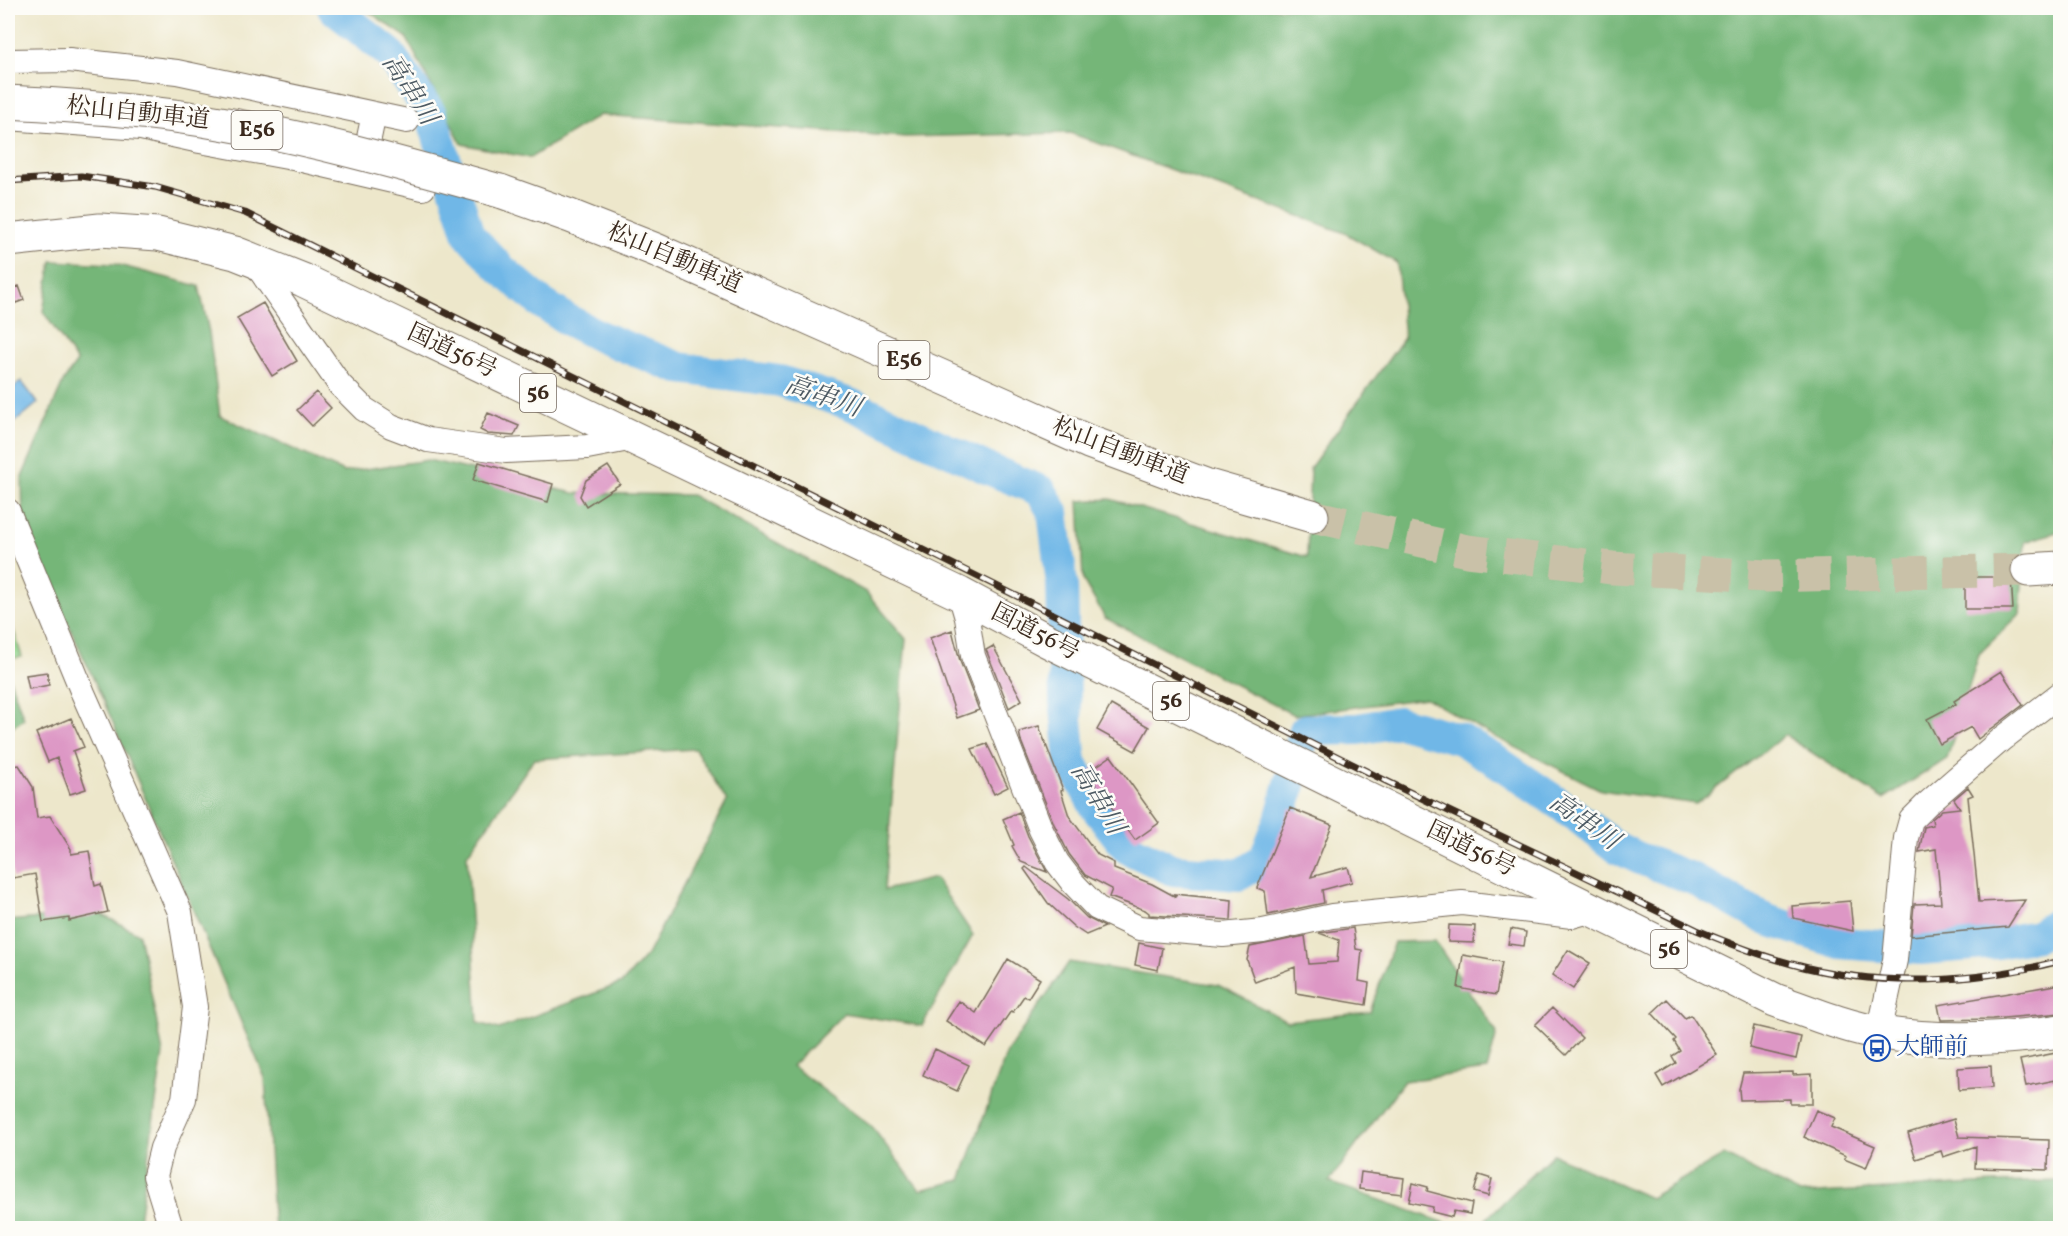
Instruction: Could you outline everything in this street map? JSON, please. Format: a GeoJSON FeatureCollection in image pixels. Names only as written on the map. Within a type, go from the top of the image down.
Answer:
{"type":"FeatureCollection","features":[{"type":"Feature","properties":{"kind":"highway","name":"松山自動車道"},"geometry":{"type":"LineString","coordinates":[[8,102],[154,114],[224,124],[309,140],[500,191],[656,250],[1089,442],[1205,485],[1312,516]]}},
{"type":"Feature","properties":{"kind":"highway","name":"国道56号"},"geometry":{"type":"LineString","coordinates":[[8,240],[100,230],[158,234],[235,253],[303,280],[960,594],[1060,647],[1775,1000],[1825,1018],[1879,1033],[1967,1039],[2025,1036],[2061,1031]]}},
{"type":"Feature","properties":{"kind":"highway"},"geometry":{"type":"LineString","coordinates":[[2028,570],[2061,568]]}},
{"type":"Feature","properties":{"kind":"street"},"geometry":{"type":"LineString","coordinates":[[8,61],[69,60],[177,72],[407,121]]}},
{"type":"Feature","properties":{"kind":"street"},"geometry":{"type":"LineString","coordinates":[[236,147],[246,87]]}},
{"type":"Feature","properties":{"kind":"street"},"geometry":{"type":"LineString","coordinates":[[362,173],[374,114]]}},
{"type":"Feature","properties":{"kind":"street"},"geometry":{"type":"LineString","coordinates":[[8,118],[141,128],[362,173],[423,188]]}},
{"type":"Feature","properties":{"kind":"street"},"geometry":{"type":"LineString","coordinates":[[253,260],[340,385],[364,409],[391,426],[428,440],[506,452],[586,447],[634,438]]}},
{"type":"Feature","properties":{"kind":"street"},"geometry":{"type":"LineString","coordinates":[[8,510],[83,693],[180,912],[195,1007],[184,1099],[162,1148],[155,1176],[171,1228]]}},
{"type":"Feature","properties":{"kind":"street"},"geometry":{"type":"LineString","coordinates":[[960,594],[967,618],[973,656],[1041,830],[1057,862],[1097,908],[1139,928],[1224,935],[1263,931],[1332,916],[1462,903],[1572,916],[1593,910]]}},
{"type":"Feature","properties":{"kind":"street"},"geometry":{"type":"LineString","coordinates":[[1879,1033],[1895,960],[1906,838],[1911,820],[2002,739],[2061,694]]}},
{"type":"Feature","properties":{"kind":"green space"},"geometry":{"type":"Polygon","coordinates":[[[363,8],[2060,8],[2060,445],[2052,432],[2060,531],[2025,542],[2020,614],[1979,654],[1947,759],[1883,799],[1785,735],[1696,804],[1601,790],[1493,736],[1426,698],[1294,715],[1105,618],[1083,580],[1079,501],[1110,499],[1307,557],[1310,468],[1404,338],[1397,263],[1345,233],[1070,133],[905,137],[600,115],[530,158],[462,144],[406,37],[363,8]]]}},
{"type":"Feature","properties":{"kind":"green space"},"geometry":{"type":"Polygon","coordinates":[[[52,261],[115,264],[199,286],[209,332],[220,416],[344,472],[428,460],[574,493],[691,495],[866,592],[906,639],[884,890],[935,878],[973,935],[922,1026],[844,1013],[792,1066],[872,1127],[920,1190],[961,1180],[1007,1052],[1069,962],[1218,985],[1287,1021],[1370,1012],[1394,942],[1435,941],[1497,1033],[1487,1070],[1404,1081],[1329,1182],[1460,1228],[276,1228],[273,1219],[265,1078],[104,702],[23,525],[22,477],[64,380],[77,362],[43,311],[52,261]],[[695,749],[534,759],[467,855],[478,1023],[499,1029],[622,983],[647,955],[727,801],[695,749]]]}},
{"type":"Feature","properties":{"kind":"green space"},"geometry":{"type":"Polygon","coordinates":[[[8,613],[22,657],[8,659],[8,613]]]}},
{"type":"Feature","properties":{"kind":"green space"},"geometry":{"type":"Polygon","coordinates":[[[8,674],[24,719],[8,730],[8,674]]]}},
{"type":"Feature","properties":{"kind":"green space"},"geometry":{"type":"Polygon","coordinates":[[[99,913],[139,934],[163,1053],[138,1228],[8,1228],[8,921],[99,913]]]}},
{"type":"Feature","properties":{"kind":"green space"},"geometry":{"type":"Polygon","coordinates":[[[1553,1154],[1650,1198],[1724,1155],[1800,1194],[2060,1181],[2060,1228],[1477,1228],[1553,1154]]]}},
{"type":"Feature","properties":{"kind":"water"},"geometry":{"type":"Polygon","coordinates":[[[21,381],[38,403],[8,428],[8,392],[21,381]]]}},
{"type":"Feature","properties":{"kind":"building"},"geometry":{"type":"Polygon","coordinates":[[[19,286],[24,300],[8,306],[8,290],[19,286]]]}},
{"type":"Feature","properties":{"kind":"building"},"geometry":{"type":"Polygon","coordinates":[[[263,303],[297,361],[272,376],[237,318],[263,303]]]}},
{"type":"Feature","properties":{"kind":"building"},"geometry":{"type":"Polygon","coordinates":[[[316,392],[331,408],[312,426],[297,410],[316,392]]]}},
{"type":"Feature","properties":{"kind":"building"},"geometry":{"type":"Polygon","coordinates":[[[488,413],[519,426],[514,436],[488,434],[480,430],[488,413]]]}},
{"type":"Feature","properties":{"kind":"building"},"geometry":{"type":"Polygon","coordinates":[[[479,462],[553,484],[548,502],[473,480],[479,462]]]}},
{"type":"Feature","properties":{"kind":"building"},"geometry":{"type":"Polygon","coordinates":[[[608,466],[620,484],[586,506],[580,496],[586,480],[608,466]]]}},
{"type":"Feature","properties":{"kind":"building"},"geometry":{"type":"Polygon","coordinates":[[[1965,577],[2011,577],[2013,609],[1965,609],[1965,577]]]}},
{"type":"Feature","properties":{"kind":"building"},"geometry":{"type":"Polygon","coordinates":[[[952,630],[960,661],[979,710],[957,718],[930,638],[952,630]]]}},
{"type":"Feature","properties":{"kind":"building"},"geometry":{"type":"Polygon","coordinates":[[[993,646],[1022,700],[1009,708],[986,650],[993,646]]]}},
{"type":"Feature","properties":{"kind":"building"},"geometry":{"type":"Polygon","coordinates":[[[2001,671],[2023,705],[1978,739],[1971,727],[1940,744],[1927,719],[1956,704],[1954,701],[2001,671]]]}},
{"type":"Feature","properties":{"kind":"building"},"geometry":{"type":"Polygon","coordinates":[[[47,672],[49,685],[29,689],[26,675],[47,672]]]}},
{"type":"Feature","properties":{"kind":"building"},"geometry":{"type":"Polygon","coordinates":[[[1111,705],[1149,727],[1135,751],[1097,730],[1111,705]]]}},
{"type":"Feature","properties":{"kind":"building"},"geometry":{"type":"Polygon","coordinates":[[[71,718],[84,747],[73,751],[86,789],[70,794],[57,758],[48,762],[36,733],[71,718]]]}},
{"type":"Feature","properties":{"kind":"building"},"geometry":{"type":"Polygon","coordinates":[[[1039,726],[1063,790],[1061,791],[1069,816],[1098,855],[1114,863],[1114,869],[1152,884],[1176,897],[1174,894],[1232,900],[1231,920],[1149,915],[1145,910],[1109,897],[1112,889],[1085,875],[1069,854],[1054,824],[1021,741],[1019,732],[1039,726]]]}},
{"type":"Feature","properties":{"kind":"building"},"geometry":{"type":"Polygon","coordinates":[[[987,744],[1008,787],[994,794],[972,749],[987,744]]]}},
{"type":"Feature","properties":{"kind":"building"},"geometry":{"type":"Polygon","coordinates":[[[1111,756],[1159,823],[1135,840],[1087,773],[1111,756]]]}},
{"type":"Feature","properties":{"kind":"building"},"geometry":{"type":"Polygon","coordinates":[[[19,765],[33,787],[37,818],[50,816],[71,849],[71,854],[89,851],[95,886],[101,884],[108,912],[69,921],[69,918],[43,922],[35,874],[13,878],[8,847],[8,767],[19,765]]]}},
{"type":"Feature","properties":{"kind":"building"},"geometry":{"type":"Polygon","coordinates":[[[1968,787],[1973,795],[1968,797],[1979,902],[2025,900],[2008,927],[1911,936],[1914,904],[1941,903],[1936,849],[1919,852],[1924,827],[1933,825],[1932,819],[1942,810],[1960,808],[1954,799],[1968,787]]]}},
{"type":"Feature","properties":{"kind":"building"},"geometry":{"type":"Polygon","coordinates":[[[1290,808],[1332,825],[1311,877],[1348,867],[1352,882],[1322,890],[1324,903],[1268,915],[1265,891],[1257,888],[1290,808]]]}},
{"type":"Feature","properties":{"kind":"building"},"geometry":{"type":"Polygon","coordinates":[[[1019,812],[1028,836],[1047,872],[1021,862],[1012,846],[1014,845],[1003,819],[1019,812]]]}},
{"type":"Feature","properties":{"kind":"building"},"geometry":{"type":"Polygon","coordinates":[[[1026,867],[1068,899],[1087,918],[1105,927],[1086,935],[1074,927],[1048,903],[1024,869],[1026,867]]]}},
{"type":"Feature","properties":{"kind":"building"},"geometry":{"type":"Polygon","coordinates":[[[1850,901],[1853,931],[1793,918],[1792,906],[1850,901]]]}},
{"type":"Feature","properties":{"kind":"building"},"geometry":{"type":"Polygon","coordinates":[[[1449,925],[1475,926],[1474,943],[1448,942],[1449,925]]]}},
{"type":"Feature","properties":{"kind":"building"},"geometry":{"type":"Polygon","coordinates":[[[1353,928],[1356,949],[1362,950],[1359,981],[1369,983],[1366,1005],[1296,993],[1295,967],[1255,982],[1247,960],[1250,947],[1305,936],[1309,964],[1337,962],[1339,940],[1319,933],[1353,928]]]}},
{"type":"Feature","properties":{"kind":"building"},"geometry":{"type":"Polygon","coordinates":[[[1511,929],[1526,932],[1524,946],[1508,944],[1511,929]]]}},
{"type":"Feature","properties":{"kind":"building"},"geometry":{"type":"Polygon","coordinates":[[[1139,943],[1162,948],[1158,970],[1135,965],[1139,943]]]}},
{"type":"Feature","properties":{"kind":"building"},"geometry":{"type":"Polygon","coordinates":[[[1568,950],[1590,963],[1573,989],[1552,975],[1568,950]]]}},
{"type":"Feature","properties":{"kind":"building"},"geometry":{"type":"Polygon","coordinates":[[[1463,955],[1502,962],[1496,995],[1458,988],[1463,955]]]}},
{"type":"Feature","properties":{"kind":"building"},"geometry":{"type":"Polygon","coordinates":[[[1008,959],[1040,979],[1028,998],[1024,996],[1013,1012],[1011,1011],[986,1047],[946,1021],[959,1001],[976,1013],[1008,959]]]}},
{"type":"Feature","properties":{"kind":"building"},"geometry":{"type":"Polygon","coordinates":[[[2061,984],[2061,1013],[1992,1019],[1941,1020],[1938,1005],[2061,984]]]}},
{"type":"Feature","properties":{"kind":"building"},"geometry":{"type":"Polygon","coordinates":[[[1667,999],[1685,1018],[1691,1015],[1717,1055],[1663,1087],[1656,1075],[1676,1063],[1672,1056],[1680,1051],[1674,1041],[1676,1039],[1652,1013],[1667,999]]]}},
{"type":"Feature","properties":{"kind":"building"},"geometry":{"type":"Polygon","coordinates":[[[1552,1008],[1582,1038],[1566,1055],[1535,1025],[1552,1008]]]}},
{"type":"Feature","properties":{"kind":"building"},"geometry":{"type":"Polygon","coordinates":[[[1754,1026],[1801,1037],[1796,1059],[1749,1048],[1754,1026]]]}},
{"type":"Feature","properties":{"kind":"building"},"geometry":{"type":"Polygon","coordinates":[[[935,1049],[969,1065],[957,1091],[923,1075],[935,1049]]]}},
{"type":"Feature","properties":{"kind":"building"},"geometry":{"type":"Polygon","coordinates":[[[2056,1053],[2061,1079],[2026,1086],[2020,1060],[2056,1053]]]}},
{"type":"Feature","properties":{"kind":"building"},"geometry":{"type":"Polygon","coordinates":[[[1991,1066],[1992,1088],[1959,1090],[1958,1068],[1991,1066]]]}},
{"type":"Feature","properties":{"kind":"building"},"geometry":{"type":"Polygon","coordinates":[[[1793,1072],[1793,1075],[1812,1074],[1812,1104],[1790,1104],[1790,1099],[1740,1100],[1739,1089],[1743,1073],[1793,1072]]]}},
{"type":"Feature","properties":{"kind":"building"},"geometry":{"type":"Polygon","coordinates":[[[1816,1110],[1835,1118],[1831,1127],[1875,1146],[1866,1168],[1804,1137],[1816,1110]]]}},
{"type":"Feature","properties":{"kind":"building"},"geometry":{"type":"Polygon","coordinates":[[[1954,1119],[1959,1137],[2049,1140],[2048,1170],[1975,1168],[1976,1146],[1943,1157],[1941,1151],[1916,1159],[1908,1133],[1954,1119]]]}},
{"type":"Feature","properties":{"kind":"building"},"geometry":{"type":"Polygon","coordinates":[[[1361,1172],[1404,1178],[1402,1194],[1359,1189],[1361,1172]]]}},
{"type":"Feature","properties":{"kind":"building"},"geometry":{"type":"Polygon","coordinates":[[[1479,1175],[1492,1179],[1488,1196],[1474,1192],[1479,1175]]]}},
{"type":"Feature","properties":{"kind":"building"},"geometry":{"type":"Polygon","coordinates":[[[1413,1183],[1428,1187],[1427,1191],[1472,1203],[1470,1214],[1454,1211],[1452,1217],[1432,1212],[1433,1207],[1409,1202],[1413,1183]]]}},
{"type":"Feature","properties":{"kind":"waterway","name":"高串川"},"geometry":{"type":"LineString","coordinates":[[333,8],[389,53],[431,114],[469,235],[501,269],[540,302],[603,338],[679,368],[780,381],[850,404],[1041,491],[1053,512],[1062,584],[1065,698],[1071,762],[1096,808],[1127,848],[1173,870],[1239,875],[1264,860],[1280,820],[1305,730],[1358,729],[1399,722],[1460,739],[1571,812],[1614,846],[1638,858],[1693,879],[1767,920],[1840,943],[1921,949],[1997,943],[2037,936],[2060,922]]}},
{"type":"Feature","properties":{"kind":"tunnel"},"geometry":{"type":"LineString","coordinates":[[1312,516],[1467,551],[1612,568],[1767,576],[2028,570]]}},
{"type":"Feature","properties":{"kind":"railway"},"geometry":{"type":"LineString","coordinates":[[8,181],[81,176],[155,187],[245,213],[1384,780],[1697,930],[1732,944],[1792,964],[1825,972],[1893,979],[1960,978],[2060,961]]}},
{"type":"Feature","properties":{"kind":"place","name":"大師前"},"geometry":{"type":"Point","coordinates":[1877,1048]}}]}
